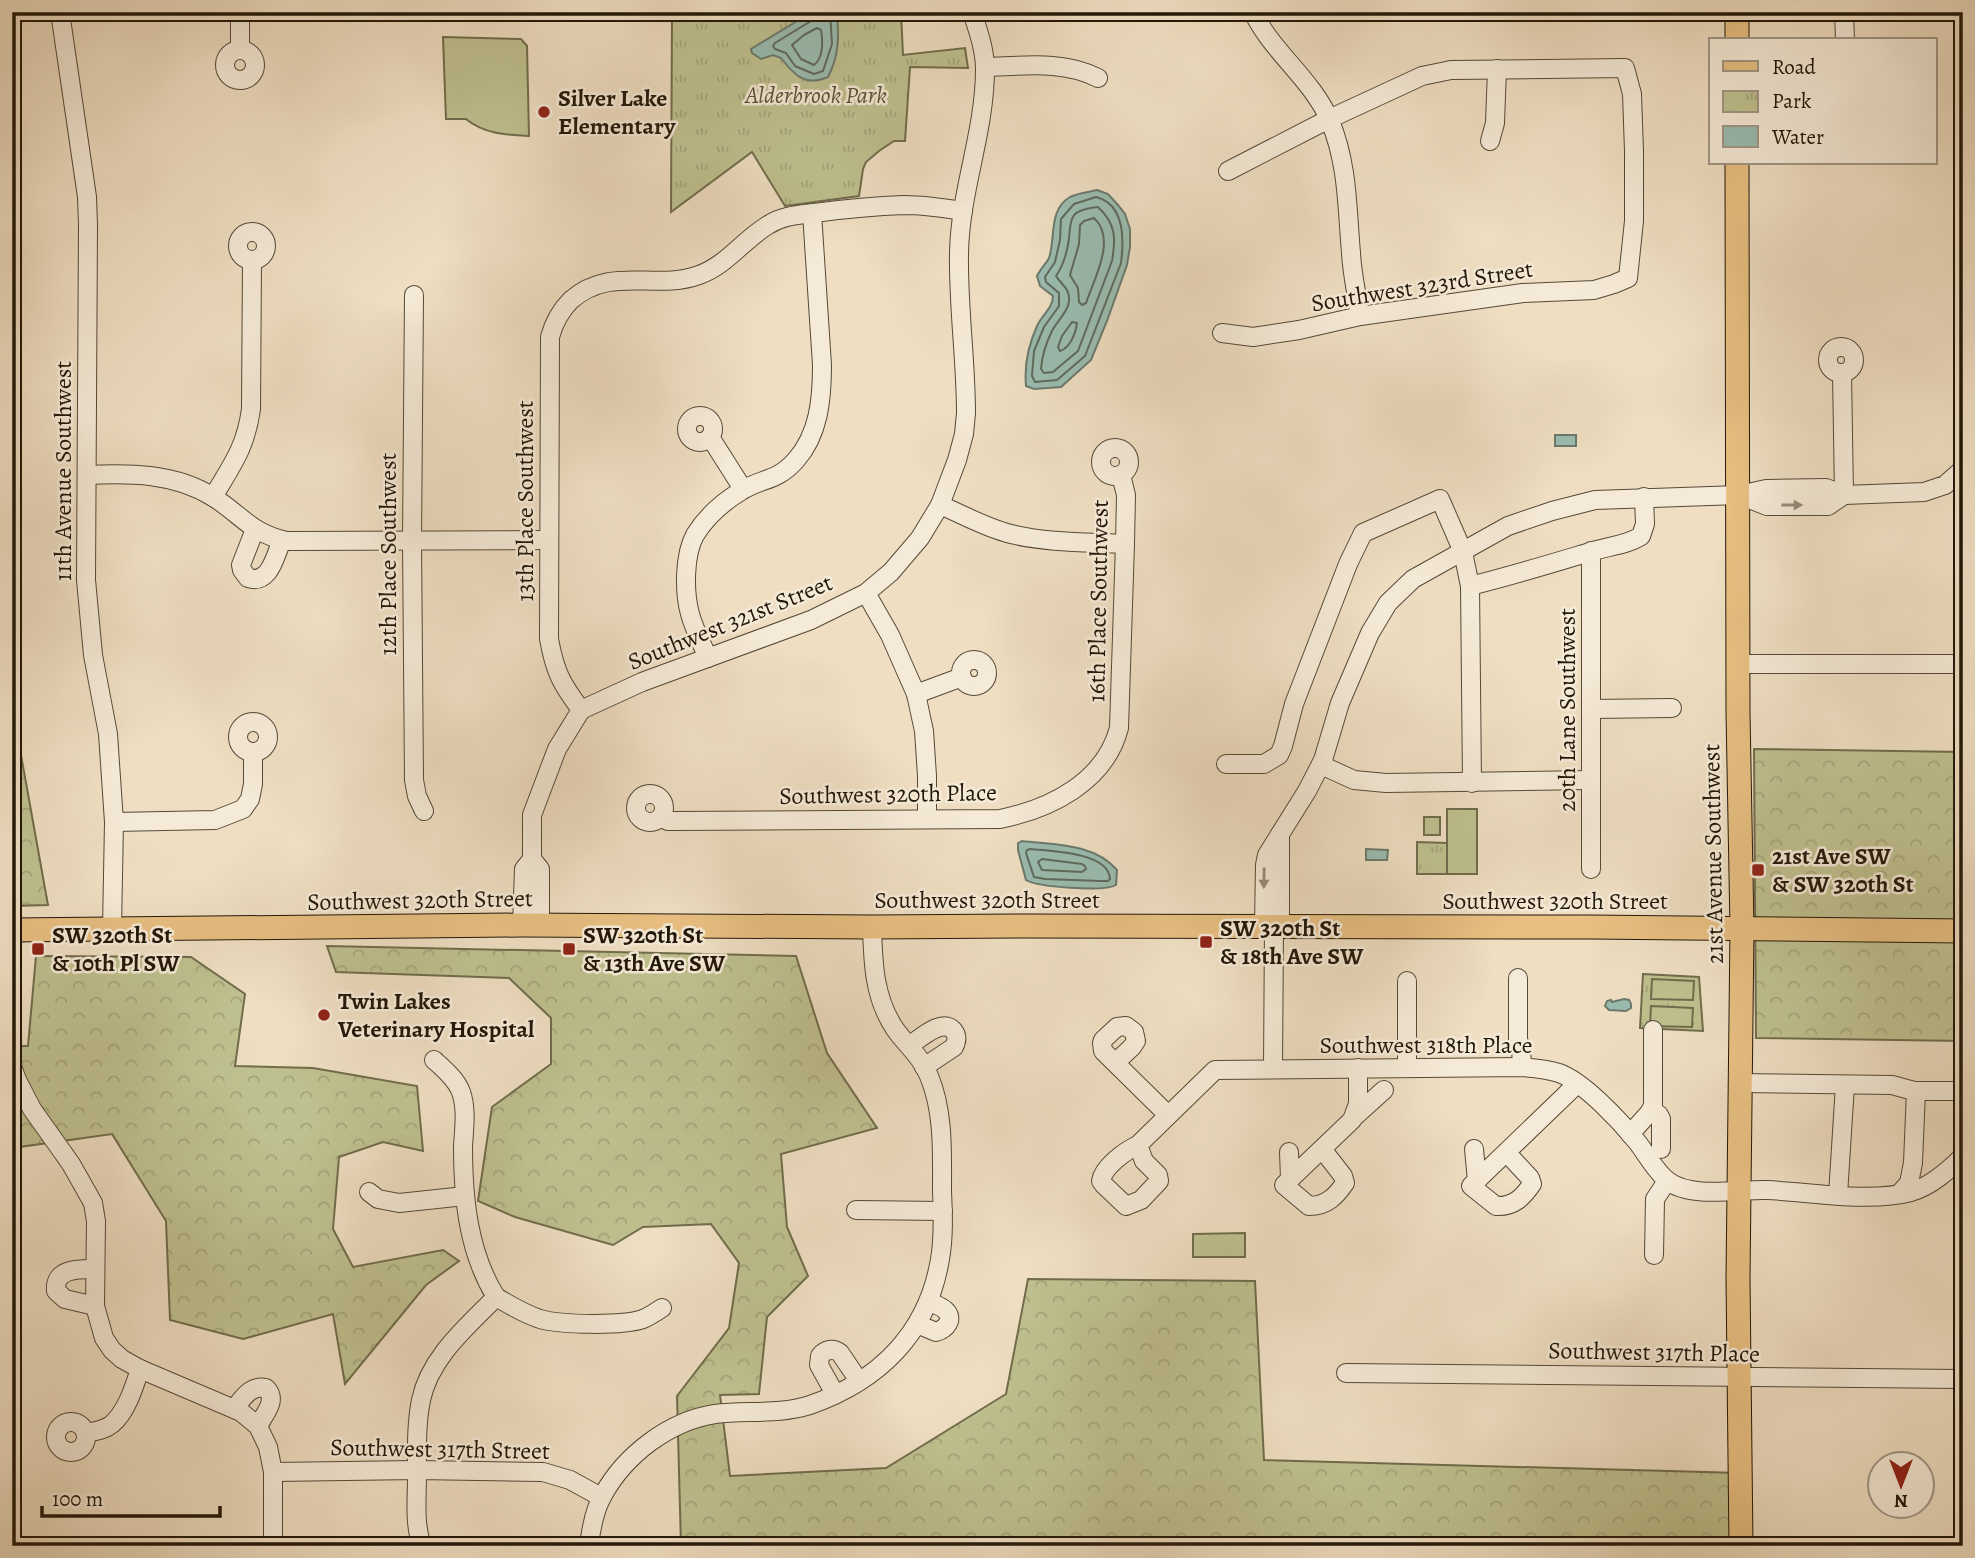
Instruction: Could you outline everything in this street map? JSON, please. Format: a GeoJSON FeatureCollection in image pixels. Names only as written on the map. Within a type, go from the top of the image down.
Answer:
{"type":"FeatureCollection","features":[{"type":"Feature","properties":{"kind":"main road"},"geometry":{"type":"LineString","coordinates":[[1737,12],[1737,38]]}},
{"type":"Feature","properties":{"kind":"main road","name":"21st Avenue Southwest"},"geometry":{"type":"LineString","coordinates":[[1737,164],[1738,713],[1742,929],[1739,1083],[1741,1546]]}},
{"type":"Feature","properties":{"kind":"main road","name":"Southwest 320th Street"},"geometry":{"type":"LineString","coordinates":[[12,930],[531,925],[1272,926],[1963,931]]}},
{"type":"Feature","properties":{"kind":"street","name":"11th Avenue Southwest"},"geometry":{"type":"LineString","coordinates":[[61,12],[87,197],[86,580],[93,655],[108,734],[114,822],[112,929]]}},
{"type":"Feature","properties":{"kind":"street"},"geometry":{"type":"LineString","coordinates":[[240,12],[240,50]]}},
{"type":"Feature","properties":{"kind":"street","name":"Southwest 321st Street"},"geometry":{"type":"LineString","coordinates":[[581,710],[642,682],[811,620],[866,593],[891,572],[920,538],[940,505],[957,460],[966,413],[959,253],[963,211],[982,112],[985,67],[972,12]]}},
{"type":"Feature","properties":{"kind":"street"},"geometry":{"type":"LineString","coordinates":[[1252,12],[1259,26],[1309,87],[1329,119],[1345,174],[1351,256],[1360,316]]}},
{"type":"Feature","properties":{"kind":"street"},"geometry":{"type":"LineString","coordinates":[[1844,12],[1845,38]]}},
{"type":"Feature","properties":{"kind":"street"},"geometry":{"type":"LineString","coordinates":[[985,67],[1071,67],[1098,78]]}},
{"type":"Feature","properties":{"kind":"street","name":"Southwest 323rd Street"},"geometry":{"type":"LineString","coordinates":[[1222,333],[1253,337],[1360,316],[1523,293],[1594,289],[1628,278],[1634,220],[1634,151],[1632,94],[1625,68],[1496,69]]}},
{"type":"Feature","properties":{"kind":"street"},"geometry":{"type":"LineString","coordinates":[[1228,171],[1329,119],[1422,76],[1451,70],[1496,69],[1495,123],[1490,141]]}},
{"type":"Feature","properties":{"kind":"street"},"geometry":{"type":"LineString","coordinates":[[708,658],[690,614],[686,588],[686,564],[694,536],[716,509],[743,489],[777,477],[795,462],[805,448],[819,415],[822,365],[812,214],[906,205],[963,211]]}},
{"type":"Feature","properties":{"kind":"street","name":"13th Place Southwest"},"geometry":{"type":"LineString","coordinates":[[581,710],[563,686],[549,639],[550,337],[555,320],[565,306],[591,286],[697,276],[730,258],[768,225],[788,216],[812,214]]}},
{"type":"Feature","properties":{"kind":"street"},"geometry":{"type":"LineString","coordinates":[[213,496],[245,441],[249,424],[252,260]]}},
{"type":"Feature","properties":{"kind":"street","name":"12th Place Southwest"},"geometry":{"type":"LineString","coordinates":[[414,295],[414,780],[424,811]]}},
{"type":"Feature","properties":{"kind":"street"},"geometry":{"type":"LineString","coordinates":[[1842,373],[1844,495]]}},
{"type":"Feature","properties":{"kind":"street"},"geometry":{"type":"LineString","coordinates":[[710,438],[743,489]]}},
{"type":"Feature","properties":{"kind":"street"},"geometry":{"type":"LineString","coordinates":[[1273,1069],[1272,926],[1266,855],[1321,765],[1340,703],[1370,634],[1388,603],[1413,579],[1508,526],[1595,500],[1739,495],[1766,489],[1826,488],[1844,495],[1924,492],[1945,485],[1963,469]]}},
{"type":"Feature","properties":{"kind":"street"},"geometry":{"type":"LineString","coordinates":[[87,475],[124,473],[178,481],[213,496],[255,529],[271,538],[282,540],[549,540]]}},
{"type":"Feature","properties":{"kind":"street","name":"16th Place Southwest"},"geometry":{"type":"LineString","coordinates":[[1119,728],[1126,495],[1121,475]]}},
{"type":"Feature","properties":{"kind":"street"},"geometry":{"type":"LineString","coordinates":[[1471,586],[1630,542],[1641,536],[1645,524],[1644,497]]}},
{"type":"Feature","properties":{"kind":"street"},"geometry":{"type":"LineString","coordinates":[[1226,764],[1264,764],[1279,755],[1294,704],[1348,564],[1363,533],[1440,499],[1463,552],[1471,586],[1472,783]]}},
{"type":"Feature","properties":{"kind":"street"},"geometry":{"type":"LineString","coordinates":[[940,505],[1009,533],[1052,540],[1125,544]]}},
{"type":"Feature","properties":{"kind":"street"},"geometry":{"type":"LineString","coordinates":[[255,529],[241,565],[248,578],[258,580],[267,575],[282,540]]}},
{"type":"Feature","properties":{"kind":"street","name":"20th Lane Southwest"},"geometry":{"type":"LineString","coordinates":[[1591,551],[1591,869]]}},
{"type":"Feature","properties":{"kind":"street"},"geometry":{"type":"LineString","coordinates":[[866,593],[890,635],[916,694],[924,731],[927,818]]}},
{"type":"Feature","properties":{"kind":"street"},"geometry":{"type":"LineString","coordinates":[[1739,664],[1963,664]]}},
{"type":"Feature","properties":{"kind":"street"},"geometry":{"type":"LineString","coordinates":[[916,694],[962,677]]}},
{"type":"Feature","properties":{"kind":"street"},"geometry":{"type":"LineString","coordinates":[[1591,709],[1672,709]]}},
{"type":"Feature","properties":{"kind":"street"},"geometry":{"type":"LineString","coordinates":[[531,925],[524,870],[532,859],[532,815],[556,749],[581,710]]}},
{"type":"Feature","properties":{"kind":"street","name":"Southwest 320th Place"},"geometry":{"type":"LineString","coordinates":[[661,817],[668,821],[1000,819],[1027,813],[1074,788],[1106,760],[1119,728]]}},
{"type":"Feature","properties":{"kind":"street"},"geometry":{"type":"LineString","coordinates":[[114,822],[215,820],[243,809],[250,799],[253,784],[253,752]]}},
{"type":"Feature","properties":{"kind":"street"},"geometry":{"type":"LineString","coordinates":[[1321,765],[1354,780],[1385,783],[1591,780]]}},
{"type":"Feature","properties":{"kind":"street"},"geometry":{"type":"LineString","coordinates":[[589,1546],[593,1520],[601,1497],[630,1460],[664,1432],[712,1415],[787,1410],[809,1405],[835,1394],[872,1373],[889,1359],[917,1324],[929,1301],[940,1256],[943,1211],[940,1123],[936,1096],[924,1067],[889,1019],[876,986],[872,927]]}},
{"type":"Feature","properties":{"kind":"street"},"geometry":{"type":"LineString","coordinates":[[1518,978],[1518,1040],[1522,1051],[1522,1068]]}},
{"type":"Feature","properties":{"kind":"street"},"geometry":{"type":"LineString","coordinates":[[1407,981],[1407,1068]]}},
{"type":"Feature","properties":{"kind":"street"},"geometry":{"type":"LineString","coordinates":[[910,1045],[940,1027],[949,1028],[956,1034],[954,1048],[924,1067]]}},
{"type":"Feature","properties":{"kind":"street"},"geometry":{"type":"LineString","coordinates":[[1630,1134],[1651,1110],[1654,1100],[1653,1030]]}},
{"type":"Feature","properties":{"kind":"street"},"geometry":{"type":"LineString","coordinates":[[434,1059],[449,1074],[461,1092],[464,1115],[465,1196],[475,1254],[496,1297],[530,1316],[558,1322],[626,1323],[641,1320],[662,1308]]}},
{"type":"Feature","properties":{"kind":"street"},"geometry":{"type":"LineString","coordinates":[[1115,1063],[1168,1115]]}},
{"type":"Feature","properties":{"kind":"street"},"geometry":{"type":"LineString","coordinates":[[12,1066],[32,1109],[76,1172],[93,1203],[96,1221],[95,1306],[104,1338],[122,1359],[140,1370],[242,1412],[258,1426],[268,1447],[273,1472],[273,1546]]}},
{"type":"Feature","properties":{"kind":"street"},"geometry":{"type":"LineString","coordinates":[[1352,1120],[1358,1104],[1358,1068]]}},
{"type":"Feature","properties":{"kind":"street","name":"Southwest 318th Place"},"geometry":{"type":"LineString","coordinates":[[1138,1145],[1215,1070],[1540,1068],[1558,1073],[1577,1084],[1600,1103],[1630,1134],[1667,1181]]}},
{"type":"Feature","properties":{"kind":"street"},"geometry":{"type":"LineString","coordinates":[[1739,1083],[1892,1085],[1916,1091],[1963,1091]]}},
{"type":"Feature","properties":{"kind":"street"},"geometry":{"type":"LineString","coordinates":[[1506,1152],[1532,1182],[1516,1202],[1504,1207],[1492,1205],[1471,1186],[1477,1181],[1506,1152],[1577,1084]]}},
{"type":"Feature","properties":{"kind":"street"},"geometry":{"type":"LineString","coordinates":[[1838,1195],[1845,1085]]}},
{"type":"Feature","properties":{"kind":"street"},"geometry":{"type":"LineString","coordinates":[[1322,1149],[1346,1181],[1329,1201],[1317,1206],[1305,1204],[1284,1185],[1384,1090]]}},
{"type":"Feature","properties":{"kind":"street"},"geometry":{"type":"LineString","coordinates":[[1900,1194],[1909,1183],[1913,1163],[1916,1091]]}},
{"type":"Feature","properties":{"kind":"street"},"geometry":{"type":"LineString","coordinates":[[1651,1110],[1661,1119],[1661,1149]]}},
{"type":"Feature","properties":{"kind":"street"},"geometry":{"type":"LineString","coordinates":[[1475,1149],[1477,1181]]}},
{"type":"Feature","properties":{"kind":"street"},"geometry":{"type":"LineString","coordinates":[[1289,1152],[1290,1179]]}},
{"type":"Feature","properties":{"kind":"street"},"geometry":{"type":"LineString","coordinates":[[1654,1255],[1655,1199],[1667,1181],[1693,1190],[1764,1190],[1838,1195],[1900,1194],[1924,1187],[1963,1156]]}},
{"type":"Feature","properties":{"kind":"street"},"geometry":{"type":"LineString","coordinates":[[369,1192],[378,1199],[399,1203],[465,1196]]}},
{"type":"Feature","properties":{"kind":"street"},"geometry":{"type":"LineString","coordinates":[[856,1210],[943,1211]]}},
{"type":"Feature","properties":{"kind":"street"},"geometry":{"type":"LineString","coordinates":[[95,1269],[74,1269],[61,1275],[55,1285],[56,1291],[65,1299],[95,1306]]}},
{"type":"Feature","properties":{"kind":"street"},"geometry":{"type":"LineString","coordinates":[[422,1546],[417,1524],[417,1470],[419,1416],[426,1384],[440,1358],[496,1297]]}},
{"type":"Feature","properties":{"kind":"street"},"geometry":{"type":"LineString","coordinates":[[917,1324],[936,1332],[947,1326],[948,1313],[929,1301]]}},
{"type":"Feature","properties":{"kind":"street"},"geometry":{"type":"LineString","coordinates":[[835,1394],[819,1365],[821,1356],[827,1350],[840,1353],[859,1381]]}},
{"type":"Feature","properties":{"kind":"street"},"geometry":{"type":"LineString","coordinates":[[86,1433],[112,1424],[124,1409],[140,1370]]}},
{"type":"Feature","properties":{"kind":"street","name":"Southwest 317th Place"},"geometry":{"type":"LineString","coordinates":[[1346,1373],[1963,1379]]}},
{"type":"Feature","properties":{"kind":"street"},"geometry":{"type":"LineString","coordinates":[[234,1409],[250,1390],[256,1387],[266,1388],[272,1395],[272,1402],[258,1426]]}},
{"type":"Feature","properties":{"kind":"street","name":"Southwest 317th Street"},"geometry":{"type":"LineString","coordinates":[[273,1472],[543,1472],[570,1479],[601,1497]]}},
{"type":"Feature","properties":{"kind":"green space","name":"Alderbrook Park"},"geometry":{"type":"Polygon","coordinates":[[[672,12],[901,12],[903,55],[965,48],[968,68],[910,67],[905,141],[894,141],[866,162],[859,196],[785,206],[752,152],[671,212],[672,12]]]}},
{"type":"Feature","properties":{"kind":"green space"},"geometry":{"type":"Polygon","coordinates":[[[443,37],[521,39],[527,46],[529,136],[488,131],[466,119],[446,119],[443,37]]]}},
{"type":"Feature","properties":{"kind":"green space"},"geometry":{"type":"Polygon","coordinates":[[[12,705],[48,905],[12,906],[12,705]]]}},
{"type":"Feature","properties":{"kind":"green space"},"geometry":{"type":"Polygon","coordinates":[[[1754,749],[1963,752],[1963,1041],[1756,1038],[1754,749]]]}},
{"type":"Feature","properties":{"kind":"green space"},"geometry":{"type":"Polygon","coordinates":[[[1447,809],[1477,809],[1477,874],[1447,874],[1447,809]]]}},
{"type":"Feature","properties":{"kind":"green space"},"geometry":{"type":"Polygon","coordinates":[[[1424,817],[1440,817],[1440,835],[1424,835],[1424,817]]]}},
{"type":"Feature","properties":{"kind":"green space"},"geometry":{"type":"Polygon","coordinates":[[[1417,842],[1447,843],[1447,874],[1417,874],[1417,842]]]}},
{"type":"Feature","properties":{"kind":"green space"},"geometry":{"type":"Polygon","coordinates":[[[327,946],[796,956],[827,1053],[877,1128],[781,1154],[787,1227],[808,1276],[767,1317],[759,1394],[720,1395],[730,1476],[886,1468],[1006,1394],[1028,1279],[1255,1281],[1264,1460],[1740,1473],[1741,1546],[681,1546],[677,1396],[729,1328],[739,1263],[711,1224],[643,1227],[613,1245],[515,1217],[478,1201],[492,1107],[551,1064],[551,1018],[509,978],[336,972],[327,946]]]}},
{"type":"Feature","properties":{"kind":"green space"},"geometry":{"type":"Polygon","coordinates":[[[36,956],[191,957],[245,994],[235,1066],[313,1068],[417,1086],[423,1151],[383,1142],[339,1157],[333,1229],[353,1267],[443,1250],[459,1261],[426,1285],[345,1384],[333,1314],[243,1339],[170,1320],[166,1221],[112,1134],[12,1148],[12,1046],[28,1046],[36,956]]]}},
{"type":"Feature","properties":{"kind":"green space"},"geometry":{"type":"Polygon","coordinates":[[[1643,974],[1699,977],[1703,1031],[1640,1028],[1643,974]]]}},
{"type":"Feature","properties":{"kind":"green space"},"geometry":{"type":"Polygon","coordinates":[[[1652,979],[1694,981],[1693,1000],[1651,999],[1652,979]]]}},
{"type":"Feature","properties":{"kind":"green space"},"geometry":{"type":"Polygon","coordinates":[[[1651,1006],[1693,1008],[1692,1027],[1650,1026],[1651,1006]]]}},
{"type":"Feature","properties":{"kind":"green space"},"geometry":{"type":"Polygon","coordinates":[[[1245,1233],[1245,1257],[1193,1257],[1193,1234],[1245,1233]]]}},
{"type":"Feature","properties":{"kind":"water"},"geometry":{"type":"Polygon","coordinates":[[[812,12],[837,13],[837,46],[828,77],[806,80],[791,70],[781,58],[773,55],[761,59],[752,53],[751,49],[812,12]]]}},
{"type":"Feature","properties":{"kind":"water"},"geometry":{"type":"Polygon","coordinates":[[[1097,190],[1108,194],[1125,214],[1130,229],[1127,265],[1091,360],[1061,387],[1034,389],[1026,386],[1027,355],[1037,326],[1053,300],[1053,296],[1040,286],[1037,276],[1049,258],[1058,209],[1070,197],[1097,190]]]}},
{"type":"Feature","properties":{"kind":"water"},"geometry":{"type":"Polygon","coordinates":[[[1555,435],[1576,435],[1576,446],[1555,446],[1555,435]]]}},
{"type":"Feature","properties":{"kind":"water"},"geometry":{"type":"Polygon","coordinates":[[[1022,841],[1073,847],[1097,855],[1117,870],[1116,885],[1071,888],[1026,880],[1018,850],[1018,843],[1022,841]]]}},
{"type":"Feature","properties":{"kind":"water"},"geometry":{"type":"Polygon","coordinates":[[[1366,849],[1388,850],[1387,860],[1366,860],[1366,849]]]}},
{"type":"Feature","properties":{"kind":"water"},"geometry":{"type":"Polygon","coordinates":[[[1624,999],[1631,1004],[1631,1008],[1626,1011],[1609,1010],[1605,1006],[1607,1001],[1624,999]]]}},
{"type":"Feature","properties":{"kind":"place","name":"Silver Lake Elementary"},"geometry":{"type":"Point","coordinates":[544,112]}},
{"type":"Feature","properties":{"kind":"place","name":"21st Ave SW & SW 320th St"},"geometry":{"type":"Point","coordinates":[1758,870]}},
{"type":"Feature","properties":{"kind":"place","name":"SW 320th St & 18th Ave SW"},"geometry":{"type":"Point","coordinates":[1206,942]}},
{"type":"Feature","properties":{"kind":"place","name":"SW 320th St & 10th Pl SW"},"geometry":{"type":"Point","coordinates":[38,949]}},
{"type":"Feature","properties":{"kind":"place","name":"SW 320th St & 13th Ave SW"},"geometry":{"type":"Point","coordinates":[569,949]}},
{"type":"Feature","properties":{"kind":"place","name":"Twin Lakes Veterinary Hospital"},"geometry":{"type":"Point","coordinates":[324,1015]}}]}
